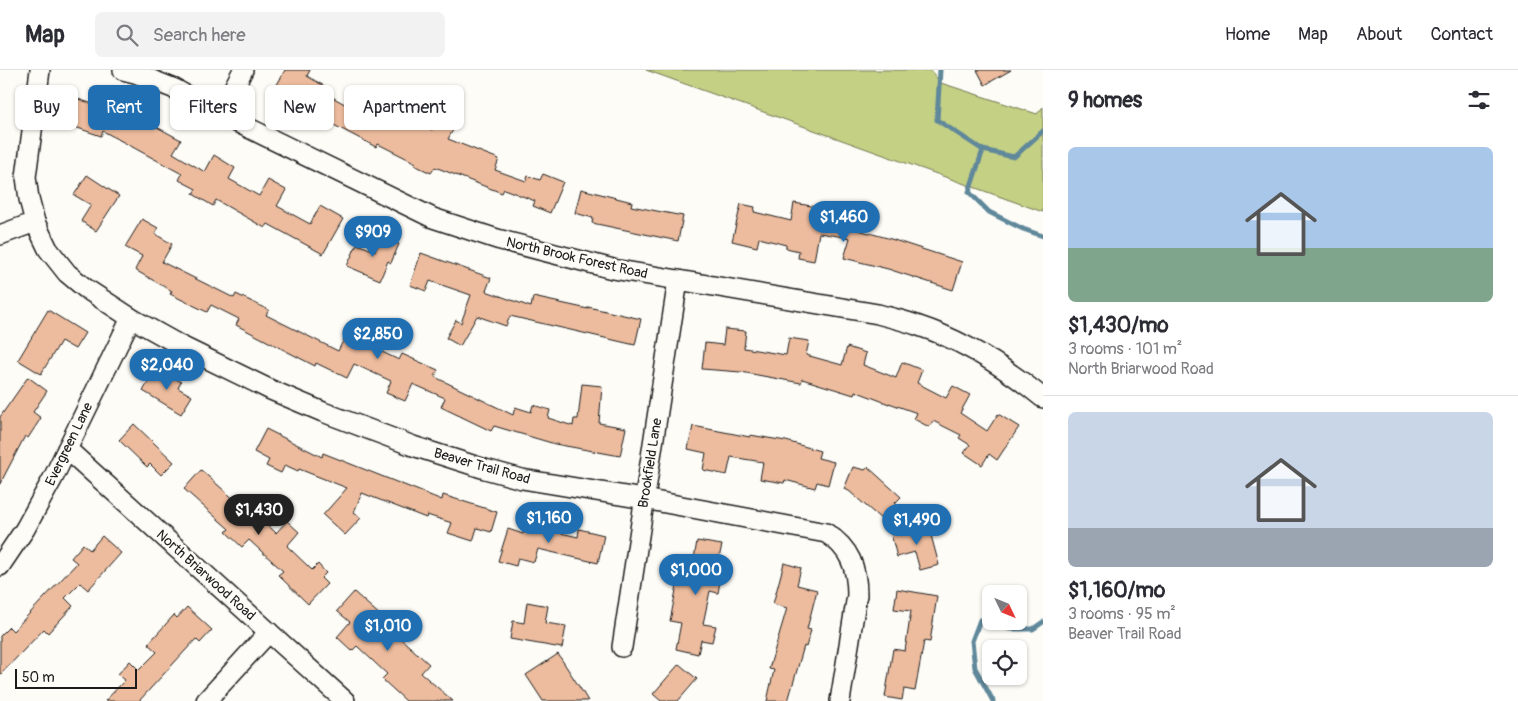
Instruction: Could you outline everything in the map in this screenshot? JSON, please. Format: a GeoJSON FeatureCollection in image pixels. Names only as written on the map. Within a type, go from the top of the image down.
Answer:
{"type":"FeatureCollection","features":[{"type":"Feature","properties":{"kind":"street","name":"Beaver Trail Road"},"geometry":{"type":"LineString","coordinates":[[40,70],[26,177],[29,199],[35,222],[48,249],[67,273],[85,288],[131,318],[183,347],[271,390],[341,420],[413,446],[522,479],[826,533],[844,548],[853,563],[857,580],[857,595],[840,701]]}},
{"type":"Feature","properties":{"kind":"street","name":"North Brook Forest Road"},"geometry":{"type":"LineString","coordinates":[[123,70],[170,87]]}},
{"type":"Feature","properties":{"kind":"street"},"geometry":{"type":"LineString","coordinates":[[235,85],[243,70]]}},
{"type":"Feature","properties":{"kind":"street","name":"North Brook Forest Road"},"geometry":{"type":"LineString","coordinates":[[253,130],[433,218],[497,239],[613,269],[878,314],[920,326],[939,333],[977,352],[1013,374],[1043,398]]}},
{"type":"Feature","properties":{"kind":"street"},"geometry":{"type":"LineString","coordinates":[[0,235],[35,222]]}},
{"type":"Feature","properties":{"kind":"street","name":"Brookfield Lane"},"geometry":{"type":"LineString","coordinates":[[622,647],[678,280]]}},
{"type":"Feature","properties":{"kind":"street","name":"Evergreen Lane"},"geometry":{"type":"LineString","coordinates":[[0,566],[25,528],[53,478],[131,318]]}},
{"type":"Feature","properties":{"kind":"street","name":"North Briarwood Road"},"geometry":{"type":"LineString","coordinates":[[67,450],[345,701]]}},
{"type":"Feature","properties":{"kind":"street"},"geometry":{"type":"LineString","coordinates":[[206,701],[268,632]]}},
{"type":"Feature","properties":{"kind":"green space"},"geometry":{"type":"Polygon","coordinates":[[[646,70],[930,70],[941,83],[1037,114],[1043,107],[1043,212],[646,70]]]}},
{"type":"Feature","properties":{"kind":"building"},"geometry":{"type":"Polygon","coordinates":[[[285,70],[310,70],[307,76],[323,85],[277,85],[285,70]]]}},
{"type":"Feature","properties":{"kind":"building"},"geometry":{"type":"Polygon","coordinates":[[[977,70],[1011,70],[985,85],[977,70]]]}},
{"type":"Feature","properties":{"kind":"building"},"geometry":{"type":"Polygon","coordinates":[[[334,98],[344,104],[344,130],[453,130],[448,139],[499,159],[495,170],[526,181],[528,176],[540,180],[543,174],[563,182],[550,213],[533,206],[535,201],[504,189],[502,193],[435,167],[431,173],[414,165],[416,163],[378,144],[376,147],[334,125],[334,98]]]}},
{"type":"Feature","properties":{"kind":"building"},"geometry":{"type":"Polygon","coordinates":[[[78,99],[88,102],[88,130],[160,129],[181,140],[173,153],[205,172],[214,155],[235,168],[229,179],[259,196],[268,180],[286,190],[277,206],[310,224],[320,206],[343,219],[323,254],[268,224],[265,228],[216,200],[213,206],[193,194],[196,189],[179,180],[182,174],[103,131],[101,136],[78,128],[78,99]]]}},
{"type":"Feature","properties":{"kind":"building"},"geometry":{"type":"Polygon","coordinates":[[[87,175],[119,196],[96,231],[81,221],[91,205],[74,195],[87,175]]]}},
{"type":"Feature","properties":{"kind":"building"},"geometry":{"type":"Polygon","coordinates":[[[581,189],[632,202],[631,206],[683,216],[678,241],[592,223],[593,218],[575,213],[581,189]]]}},
{"type":"Feature","properties":{"kind":"building"},"geometry":{"type":"Polygon","coordinates":[[[794,203],[835,210],[833,223],[962,262],[953,290],[888,269],[844,258],[850,238],[819,233],[814,261],[798,258],[799,251],[786,248],[786,245],[759,238],[757,247],[732,241],[741,204],[755,207],[754,212],[791,221],[794,203]]]}},
{"type":"Feature","properties":{"kind":"building"},"geometry":{"type":"Polygon","coordinates":[[[142,219],[158,228],[155,234],[172,244],[162,262],[234,298],[236,294],[269,310],[266,315],[338,351],[346,335],[399,360],[402,354],[438,370],[435,377],[513,415],[515,407],[531,412],[533,405],[550,410],[548,418],[573,426],[574,419],[578,419],[582,384],[602,386],[599,423],[626,428],[620,456],[555,444],[494,426],[491,431],[441,407],[445,398],[413,384],[405,401],[386,393],[391,381],[354,364],[347,378],[316,363],[315,366],[236,325],[239,319],[211,305],[207,312],[170,294],[172,291],[135,270],[142,256],[125,247],[142,219]]]}},
{"type":"Feature","properties":{"kind":"building"},"geometry":{"type":"Polygon","coordinates":[[[382,237],[399,244],[391,263],[388,261],[380,280],[347,266],[357,244],[375,251],[382,237]]]}},
{"type":"Feature","properties":{"kind":"building"},"geometry":{"type":"Polygon","coordinates":[[[421,253],[491,278],[486,291],[531,307],[533,297],[641,319],[635,345],[510,316],[506,326],[477,316],[460,346],[446,338],[456,320],[461,323],[471,295],[430,281],[426,291],[410,285],[421,253]]]}},
{"type":"Feature","properties":{"kind":"building"},"geometry":{"type":"Polygon","coordinates":[[[48,310],[85,333],[75,349],[61,341],[41,374],[18,360],[48,310]]]}},
{"type":"Feature","properties":{"kind":"building"},"geometry":{"type":"Polygon","coordinates":[[[725,329],[746,331],[744,348],[786,355],[789,338],[809,341],[806,355],[842,365],[847,347],[866,353],[863,365],[896,378],[902,362],[922,370],[917,383],[946,398],[953,386],[970,395],[960,413],[987,431],[998,414],[1019,427],[997,460],[989,454],[982,465],[964,453],[970,445],[959,438],[961,435],[933,421],[929,427],[914,419],[917,413],[855,391],[854,395],[802,379],[801,383],[741,372],[702,369],[705,343],[723,345],[725,329]]]}},
{"type":"Feature","properties":{"kind":"building"},"geometry":{"type":"Polygon","coordinates":[[[157,367],[181,382],[178,388],[192,396],[181,414],[143,391],[157,367]]]}},
{"type":"Feature","properties":{"kind":"building"},"geometry":{"type":"Polygon","coordinates":[[[28,377],[47,391],[33,412],[41,418],[28,438],[25,436],[0,484],[0,417],[28,377]]]}},
{"type":"Feature","properties":{"kind":"building"},"geometry":{"type":"Polygon","coordinates":[[[134,424],[174,462],[161,475],[150,464],[147,467],[119,440],[134,424]]]}},
{"type":"Feature","properties":{"kind":"building"},"geometry":{"type":"Polygon","coordinates":[[[693,426],[750,437],[750,435],[786,441],[820,451],[818,458],[834,462],[828,485],[817,482],[815,488],[785,480],[784,483],[760,479],[763,462],[731,457],[727,475],[703,470],[706,453],[688,449],[693,426]]]}},
{"type":"Feature","properties":{"kind":"building"},"geometry":{"type":"Polygon","coordinates":[[[266,429],[322,457],[323,453],[442,500],[443,495],[497,512],[491,532],[477,528],[473,541],[448,533],[452,523],[427,515],[426,518],[362,493],[354,512],[361,518],[345,535],[323,515],[347,488],[285,465],[281,473],[266,466],[269,460],[254,452],[266,429]]]}},
{"type":"Feature","properties":{"kind":"building"},"geometry":{"type":"Polygon","coordinates":[[[853,467],[865,470],[868,467],[901,497],[895,503],[903,511],[889,526],[849,491],[844,489],[853,467]]]}},
{"type":"Feature","properties":{"kind":"building"},"geometry":{"type":"Polygon","coordinates":[[[201,470],[246,510],[249,507],[276,533],[287,521],[299,532],[287,546],[312,570],[318,564],[326,573],[321,578],[327,584],[308,604],[278,575],[283,571],[249,540],[242,547],[226,532],[229,529],[184,489],[201,470]]]}},
{"type":"Feature","properties":{"kind":"building"},"geometry":{"type":"Polygon","coordinates":[[[528,518],[545,524],[544,529],[578,537],[579,529],[604,535],[598,563],[538,549],[534,562],[518,558],[516,566],[498,561],[508,529],[523,534],[528,518]]]}},
{"type":"Feature","properties":{"kind":"building"},"geometry":{"type":"Polygon","coordinates":[[[928,524],[939,565],[920,570],[915,552],[897,557],[891,534],[928,524]]]}},
{"type":"Feature","properties":{"kind":"building"},"geometry":{"type":"Polygon","coordinates":[[[102,536],[121,553],[88,590],[80,583],[65,598],[73,606],[48,633],[44,629],[0,675],[0,636],[9,627],[13,631],[77,563],[71,558],[83,544],[90,550],[102,536]]]}},
{"type":"Feature","properties":{"kind":"building"},"geometry":{"type":"Polygon","coordinates":[[[697,541],[722,545],[719,558],[724,559],[718,593],[710,591],[703,624],[716,626],[712,642],[701,640],[698,654],[676,649],[681,623],[670,621],[677,585],[673,584],[677,562],[693,565],[697,541]]]}},
{"type":"Feature","properties":{"kind":"building"},"geometry":{"type":"Polygon","coordinates":[[[784,563],[801,568],[797,585],[817,590],[807,629],[811,630],[806,647],[804,646],[788,701],[767,701],[774,670],[769,669],[787,608],[773,604],[784,563]]]}},
{"type":"Feature","properties":{"kind":"building"},"geometry":{"type":"Polygon","coordinates":[[[897,589],[937,596],[930,642],[924,641],[915,691],[904,689],[902,700],[885,697],[893,649],[905,651],[911,611],[894,609],[897,589]]]}},
{"type":"Feature","properties":{"kind":"building"},"geometry":{"type":"Polygon","coordinates":[[[354,592],[382,617],[380,620],[429,664],[421,673],[453,701],[406,701],[382,679],[387,674],[357,646],[352,651],[337,637],[350,622],[337,611],[354,592]]]}},
{"type":"Feature","properties":{"kind":"building"},"geometry":{"type":"Polygon","coordinates":[[[527,602],[548,606],[545,623],[566,626],[562,648],[510,639],[513,621],[524,623],[527,602]]]}},
{"type":"Feature","properties":{"kind":"building"},"geometry":{"type":"Polygon","coordinates":[[[187,607],[212,630],[200,643],[196,639],[139,701],[105,701],[125,680],[118,674],[130,661],[139,670],[157,652],[148,644],[174,615],[177,618],[187,607]]]}},
{"type":"Feature","properties":{"kind":"building"},"geometry":{"type":"Polygon","coordinates":[[[558,654],[588,701],[543,701],[526,675],[558,654]]]}},
{"type":"Feature","properties":{"kind":"building"},"geometry":{"type":"Polygon","coordinates":[[[679,664],[697,679],[678,701],[661,701],[653,694],[679,664]]]}},
{"type":"Feature","properties":{"kind":"waterway"},"geometry":{"type":"LineString","coordinates":[[940,70],[937,120],[983,150],[1014,157],[1043,131]]}},
{"type":"Feature","properties":{"kind":"waterway"},"geometry":{"type":"LineString","coordinates":[[983,150],[969,192],[989,212],[1023,229],[1043,236]]}},
{"type":"Feature","properties":{"kind":"waterway"},"geometry":{"type":"LineString","coordinates":[[993,701],[975,668],[972,641],[980,620],[1010,629],[1033,629],[1043,622]]}}]}
